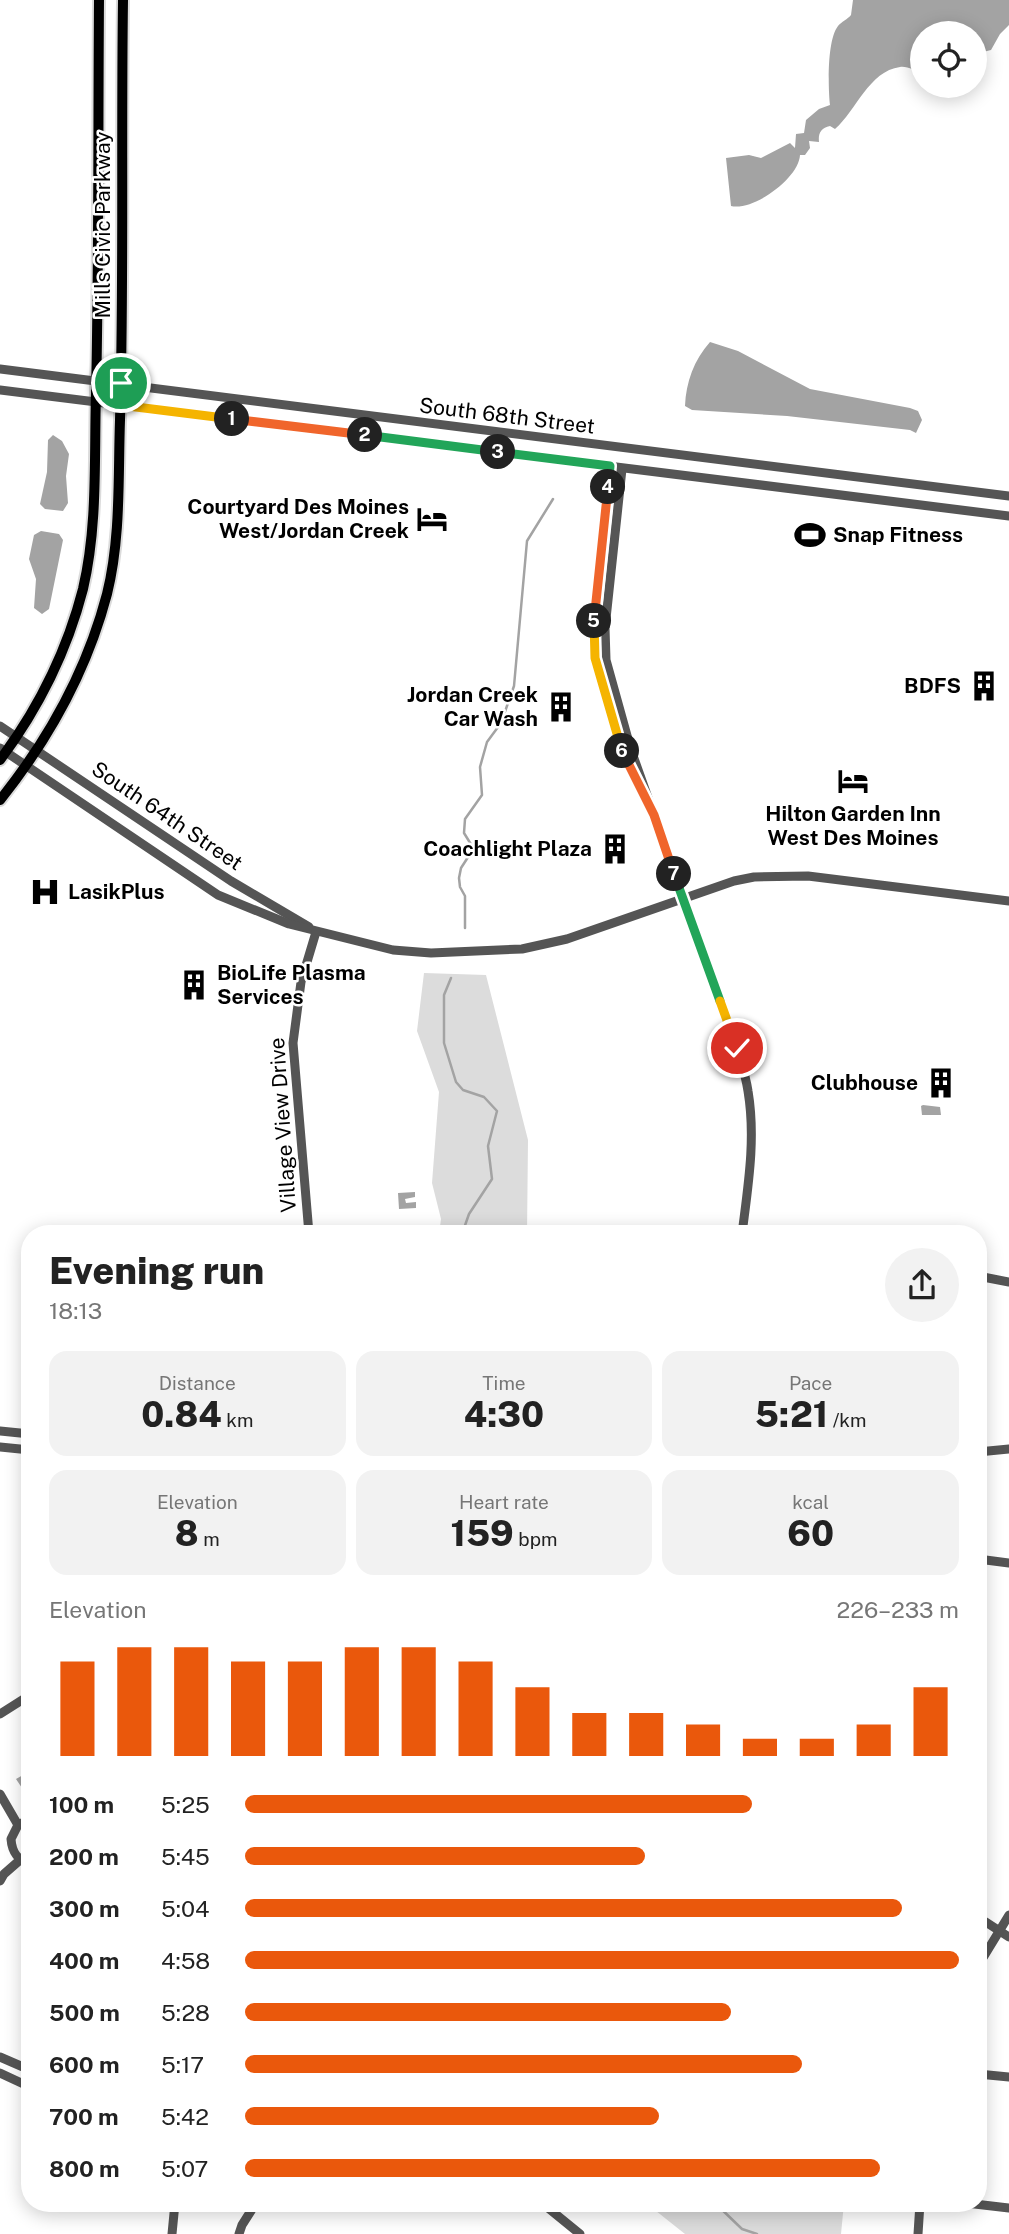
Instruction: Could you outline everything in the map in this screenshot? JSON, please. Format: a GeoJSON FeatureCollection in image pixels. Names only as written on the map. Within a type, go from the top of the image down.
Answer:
{"type":"FeatureCollection","features":[{"type":"Feature","properties":{"kind":"main road","name":"Mills Civic Parkway"},"geometry":{"type":"LineString","coordinates":[[2,753],[16,737],[55,668],[69,634],[83,588],[92,522],[96,403],[99,0]]}},
{"type":"Feature","properties":{"kind":"main road","name":"Mills Civic Parkway"},"geometry":{"type":"LineString","coordinates":[[0,800],[26,766],[66,700],[80,671],[108,592],[115,543],[121,383],[122,0]]}},
{"type":"Feature","properties":{"kind":"street","name":"South 68th Street"},"geometry":{"type":"LineString","coordinates":[[0,369],[1009,496]]}},
{"type":"Feature","properties":{"kind":"street","name":"South 68th Street"},"geometry":{"type":"LineString","coordinates":[[0,390],[1009,516]]}},
{"type":"Feature","properties":{"kind":"street"},"geometry":{"type":"LineString","coordinates":[[610,466],[593,625],[595,658],[623,753],[654,815]]}},
{"type":"Feature","properties":{"kind":"street"},"geometry":{"type":"LineString","coordinates":[[622,469],[605,628],[606,660],[631,750],[737,1048],[748,1090],[752,1132],[743,1225]]}},
{"type":"Feature","properties":{"kind":"street","name":"South 64th Street"},"geometry":{"type":"LineString","coordinates":[[0,726],[231,881],[316,932]]}},
{"type":"Feature","properties":{"kind":"street","name":"South 64th Street"},"geometry":{"type":"LineString","coordinates":[[2,753],[26,766],[218,895],[277,920],[393,950],[431,953],[497,952],[567,939],[734,881],[754,877],[808,876],[1009,901]]}},
{"type":"Feature","properties":{"kind":"street","name":"Village View Drive"},"geometry":{"type":"LineString","coordinates":[[308,1225],[293,1043],[301,982],[316,932]]}},
{"type":"Feature","properties":{"kind":"street"},"geometry":{"type":"LineString","coordinates":[[987,1278],[1009,1282]]}},
{"type":"Feature","properties":{"kind":"street"},"geometry":{"type":"LineString","coordinates":[[0,1431],[21,1433]]}},
{"type":"Feature","properties":{"kind":"street"},"geometry":{"type":"LineString","coordinates":[[0,1447],[21,1449]]}},
{"type":"Feature","properties":{"kind":"street"},"geometry":{"type":"LineString","coordinates":[[987,1451],[1009,1449]]}},
{"type":"Feature","properties":{"kind":"street"},"geometry":{"type":"LineString","coordinates":[[987,1560],[1009,1563]]}},
{"type":"Feature","properties":{"kind":"street"},"geometry":{"type":"LineString","coordinates":[[0,1714],[21,1701]]}},
{"type":"Feature","properties":{"kind":"street"},"geometry":{"type":"LineString","coordinates":[[0,1794],[18,1825]]}},
{"type":"Feature","properties":{"kind":"street"},"geometry":{"type":"LineString","coordinates":[[21,1824],[13,1831],[11,1846],[21,1857]]}},
{"type":"Feature","properties":{"kind":"street"},"geometry":{"type":"LineString","coordinates":[[0,1881],[4,1874],[21,1864]]}},
{"type":"Feature","properties":{"kind":"street"},"geometry":{"type":"LineString","coordinates":[[987,1951],[1009,1915]]}},
{"type":"Feature","properties":{"kind":"street"},"geometry":{"type":"LineString","coordinates":[[987,1923],[1009,1937]]}},
{"type":"Feature","properties":{"kind":"street"},"geometry":{"type":"LineString","coordinates":[[0,2057],[21,2066]]}},
{"type":"Feature","properties":{"kind":"street"},"geometry":{"type":"LineString","coordinates":[[0,2073],[21,2083]]}},
{"type":"Feature","properties":{"kind":"street"},"geometry":{"type":"LineString","coordinates":[[987,2075],[1009,2077]]}},
{"type":"Feature","properties":{"kind":"street"},"geometry":{"type":"LineString","coordinates":[[987,2205],[1009,2208]]}},
{"type":"Feature","properties":{"kind":"street"},"geometry":{"type":"LineString","coordinates":[[172,2234],[174,2212]]}},
{"type":"Feature","properties":{"kind":"street"},"geometry":{"type":"LineString","coordinates":[[239,2234],[250,2212]]}},
{"type":"Feature","properties":{"kind":"street"},"geometry":{"type":"LineString","coordinates":[[552,2212],[573,2232]]}},
{"type":"Feature","properties":{"kind":"street"},"geometry":{"type":"LineString","coordinates":[[918,2234],[919,2212]]}},
{"type":"Feature","properties":{"kind":"shaded area"},"geometry":{"type":"Polygon","coordinates":[[[853,0],[1009,0],[1009,25],[991,50],[987,51],[987,21],[910,21],[910,68],[889,70],[871,84],[835,129],[830,126],[824,128],[819,142],[809,141],[810,148],[805,155],[800,155],[792,173],[774,191],[751,203],[731,206],[726,158],[749,155],[761,158],[790,143],[795,148],[796,134],[804,133],[806,120],[819,109],[830,105],[830,52],[834,33],[851,15],[853,0]]]}},
{"type":"Feature","properties":{"kind":"shaded area"},"geometry":{"type":"Polygon","coordinates":[[[710,342],[738,351],[810,389],[910,408],[918,411],[922,420],[916,433],[910,430],[787,416],[692,410],[685,406],[689,380],[699,356],[710,342]]]}},
{"type":"Feature","properties":{"kind":"shaded area"},"geometry":{"type":"Polygon","coordinates":[[[53,435],[62,441],[69,454],[66,476],[68,503],[63,511],[45,509],[40,504],[47,472],[48,440],[53,435]]]}},
{"type":"Feature","properties":{"kind":"shaded area"},"geometry":{"type":"Polygon","coordinates":[[[41,531],[59,534],[63,540],[49,609],[42,614],[34,608],[36,579],[29,559],[34,535],[41,531]]]}},
{"type":"Feature","properties":{"kind":"shaded area"},"geometry":{"type":"Polygon","coordinates":[[[424,973],[486,975],[528,1140],[527,1225],[440,1225],[432,1183],[439,1092],[417,1031],[424,973]]]}},
{"type":"Feature","properties":{"kind":"shaded area"},"geometry":{"type":"Polygon","coordinates":[[[923,1105],[940,1107],[941,1115],[922,1115],[923,1105]]]}},
{"type":"Feature","properties":{"kind":"shaded area"},"geometry":{"type":"Polygon","coordinates":[[[415,1192],[415,1197],[405,1199],[406,1203],[416,1202],[416,1208],[399,1209],[398,1193],[415,1192]]]}},
{"type":"Feature","properties":{"kind":"shaded area"},"geometry":{"type":"Polygon","coordinates":[[[657,2212],[843,2212],[841,2234],[685,2234],[657,2212]]]}},
{"type":"Feature","properties":{"kind":"waterway"},"geometry":{"type":"LineString","coordinates":[[465,928],[465,896],[459,878],[461,868],[472,851],[464,833],[465,819],[482,795],[480,767],[487,742],[501,723],[514,686],[527,541],[553,499]]}},
{"type":"Feature","properties":{"kind":"waterway"},"geometry":{"type":"LineString","coordinates":[[451,978],[444,995],[444,1043],[456,1082],[463,1090],[484,1097],[497,1111],[488,1146],[492,1179],[469,1214],[465,1225]]}},
{"type":"Feature","properties":{"kind":"waterway"},"geometry":{"type":"LineString","coordinates":[[724,2212],[742,2229],[757,2234]]}},
{"type":"Feature","properties":{"kind":"place","name":"Courtyard Des Moines West/Jordan Creek"},"geometry":{"type":"Point","coordinates":[432,519]}},
{"type":"Feature","properties":{"kind":"place","name":"Snap Fitness"},"geometry":{"type":"Point","coordinates":[810,535]}},
{"type":"Feature","properties":{"kind":"place","name":"BDFS"},"geometry":{"type":"Point","coordinates":[984,686]}},
{"type":"Feature","properties":{"kind":"place","name":"Jordan Creek Car Wash"},"geometry":{"type":"Point","coordinates":[561,707]}},
{"type":"Feature","properties":{"kind":"place","name":"Hilton Garden Inn West Des Moines"},"geometry":{"type":"Point","coordinates":[853,781]}},
{"type":"Feature","properties":{"kind":"place","name":"Coachlight Plaza"},"geometry":{"type":"Point","coordinates":[615,849]}},
{"type":"Feature","properties":{"kind":"place","name":"LasikPlus"},"geometry":{"type":"Point","coordinates":[45,892]}},
{"type":"Feature","properties":{"kind":"place","name":"BioLife Plasma Services"},"geometry":{"type":"Point","coordinates":[194,985]}},
{"type":"Feature","properties":{"kind":"place","name":"Clubhouse"},"geometry":{"type":"Point","coordinates":[941,1083]}},
{"type":"Feature","properties":{"kind":"route"},"geometry":{"type":"LineString","coordinates":[[121,383],[120,405],[610,466],[593,625],[595,658],[623,753],[654,815],[737,1048]]}}]}
